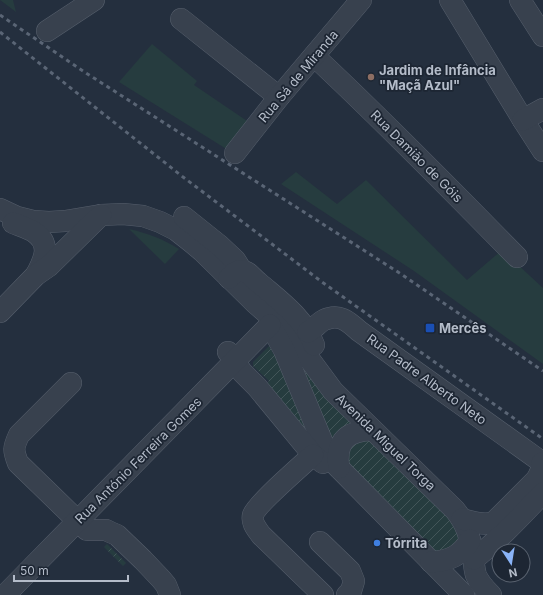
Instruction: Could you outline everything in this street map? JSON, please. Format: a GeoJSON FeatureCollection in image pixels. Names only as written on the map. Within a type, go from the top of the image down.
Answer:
{"type":"FeatureCollection","features":[{"type":"Feature","properties":{"kind":"street"},"geometry":{"type":"LineString","coordinates":[[47,31],[93,0]]}},
{"type":"Feature","properties":{"kind":"street","name":"Rua Sá de Miranda"},"geometry":{"type":"LineString","coordinates":[[235,153],[279,98],[362,0]]}},
{"type":"Feature","properties":{"kind":"street"},"geometry":{"type":"LineString","coordinates":[[450,0],[543,151]]}},
{"type":"Feature","properties":{"kind":"street"},"geometry":{"type":"LineString","coordinates":[[520,0],[543,36]]}},
{"type":"Feature","properties":{"kind":"street"},"geometry":{"type":"LineString","coordinates":[[181,19],[279,98]]}},
{"type":"Feature","properties":{"kind":"street","name":"Rua Damião de Góis"},"geometry":{"type":"LineString","coordinates":[[314,56],[418,156],[517,257]]}},
{"type":"Feature","properties":{"kind":"street"},"geometry":{"type":"LineString","coordinates":[[523,120],[543,109]]}},
{"type":"Feature","properties":{"kind":"street","name":"Avenida Miguel Torga"},"geometry":{"type":"LineString","coordinates":[[0,209],[17,217],[33,221],[49,222],[102,215],[123,214],[143,216],[176,230],[202,251],[235,274],[270,325],[284,350],[327,453],[339,468],[431,562],[455,592]]}},
{"type":"Feature","properties":{"kind":"street"},"geometry":{"type":"LineString","coordinates":[[0,312],[36,275],[49,266],[102,215]]}},
{"type":"Feature","properties":{"kind":"street"},"geometry":{"type":"LineString","coordinates":[[0,216],[35,233],[39,237],[45,250],[45,257],[36,275]]}},
{"type":"Feature","properties":{"kind":"street"},"geometry":{"type":"LineString","coordinates":[[184,217],[235,260],[235,274],[248,272],[256,281],[298,318],[308,332],[319,357],[344,402]]}},
{"type":"Feature","properties":{"kind":"street","name":"Avenida Miguel Torga"},"geometry":{"type":"LineString","coordinates":[[255,303],[278,323],[299,345],[333,391],[455,510],[468,530],[476,576],[482,586],[491,595]]}},
{"type":"Feature","properties":{"kind":"street","name":"Rua Padre Alberto Neto"},"geometry":{"type":"LineString","coordinates":[[308,332],[325,320],[331,318],[342,318],[347,320],[359,331],[543,463]]}},
{"type":"Feature","properties":{"kind":"street","name":"Rua António Ferreira Gomes"},"geometry":{"type":"LineString","coordinates":[[23,595],[82,526],[270,325]]}},
{"type":"Feature","properties":{"kind":"street"},"geometry":{"type":"LineString","coordinates":[[235,362],[313,455],[325,464],[339,468],[338,454],[342,442],[349,435],[357,432],[372,430]]}},
{"type":"Feature","properties":{"kind":"street"},"geometry":{"type":"LineString","coordinates":[[71,383],[19,435],[14,445],[18,463],[82,526],[106,530],[117,535],[161,579],[166,585],[170,595]]}},
{"type":"Feature","properties":{"kind":"street"},"geometry":{"type":"LineString","coordinates":[[313,455],[261,504],[253,514],[253,520],[256,529],[261,535],[323,595]]}},
{"type":"Feature","properties":{"kind":"street"},"geometry":{"type":"LineString","coordinates":[[462,519],[483,524],[494,522],[536,480],[540,474],[543,463]]}},
{"type":"Feature","properties":{"kind":"street"},"geometry":{"type":"LineString","coordinates":[[431,562],[441,562],[459,554],[466,548],[472,549],[490,547],[543,493]]}},
{"type":"Feature","properties":{"kind":"street","name":"Rua António Ferreira Gomes"},"geometry":{"type":"LineString","coordinates":[[5,595],[82,526]]}},
{"type":"Feature","properties":{"kind":"street"},"geometry":{"type":"LineString","coordinates":[[320,542],[350,572],[354,581],[351,591],[347,595]]}},
{"type":"Feature","properties":{"kind":"green space"},"geometry":{"type":"Polygon","coordinates":[[[0,0],[13,0],[16,12],[0,0]]]}},
{"type":"Feature","properties":{"kind":"green space"},"geometry":{"type":"Polygon","coordinates":[[[152,44],[197,81],[194,85],[250,123],[228,150],[119,82],[152,44]]]}},
{"type":"Feature","properties":{"kind":"green space"},"geometry":{"type":"Polygon","coordinates":[[[296,172],[337,204],[366,180],[467,280],[502,250],[543,288],[543,364],[414,271],[281,184],[296,172]]]}},
{"type":"Feature","properties":{"kind":"green space"},"geometry":{"type":"Polygon","coordinates":[[[129,229],[155,237],[179,249],[165,264],[129,229]]]}},
{"type":"Feature","properties":{"kind":"green space"},"geometry":{"type":"Polygon","coordinates":[[[269,346],[273,354],[279,352],[317,444],[265,386],[269,381],[253,366],[253,362],[269,346]]]}},
{"type":"Feature","properties":{"kind":"green space"},"geometry":{"type":"Polygon","coordinates":[[[290,349],[356,422],[333,442],[290,349]]]}},
{"type":"Feature","properties":{"kind":"green space"},"geometry":{"type":"Polygon","coordinates":[[[369,437],[461,528],[459,545],[433,553],[348,470],[347,446],[369,437]]]}},
{"type":"Feature","properties":{"kind":"green space"},"geometry":{"type":"Polygon","coordinates":[[[107,544],[126,563],[123,566],[104,547],[107,544]]]}},
{"type":"Feature","properties":{"kind":"railway"},"geometry":{"type":"LineString","coordinates":[[0,15],[86,73],[401,274],[543,371]]}},
{"type":"Feature","properties":{"kind":"railway"},"geometry":{"type":"LineString","coordinates":[[0,32],[183,177],[322,282],[543,439]]}},
{"type":"Feature","properties":{"kind":"place","name":"Jardim de Infância \"Maçã Azul\""},"geometry":{"type":"Point","coordinates":[371,77]}},
{"type":"Feature","properties":{"kind":"place","name":"Mercês"},"geometry":{"type":"Point","coordinates":[430,328]}},
{"type":"Feature","properties":{"kind":"place","name":"Tórrita"},"geometry":{"type":"Point","coordinates":[377,543]}}]}
